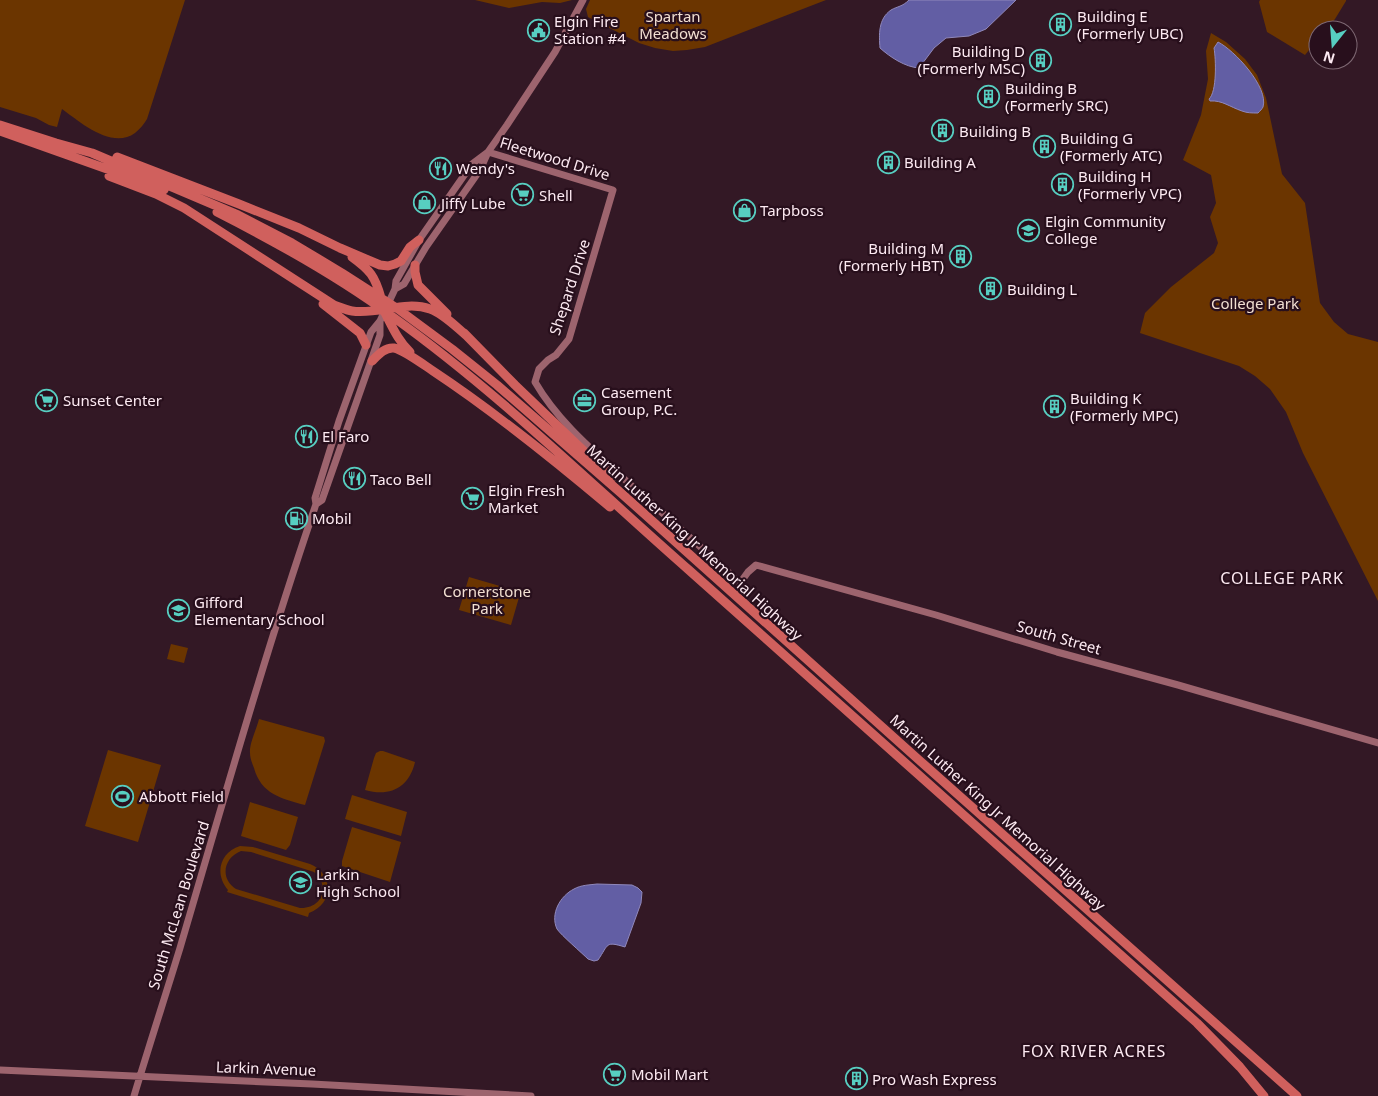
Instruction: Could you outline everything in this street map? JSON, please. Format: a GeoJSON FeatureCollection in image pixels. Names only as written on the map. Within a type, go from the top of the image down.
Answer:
{"type":"FeatureCollection","features":[{"type":"Feature","properties":{"kind":"highway","name":"Martin Luther King Jr Memorial Highway"},"geometry":{"type":"LineString","coordinates":[[0,125],[92,153],[238,215],[292,243],[452,349],[496,384],[621,493],[1298,1096]]}},
{"type":"Feature","properties":{"kind":"highway","name":"Martin Luther King Jr Memorial Highway"},"geometry":{"type":"LineString","coordinates":[[0,131],[138,180],[206,207],[252,230],[377,300]]}},
{"type":"Feature","properties":{"kind":"highway"},"geometry":{"type":"LineString","coordinates":[[10,134],[32,147],[156,194],[184,208],[334,305],[352,311],[384,310],[415,306],[430,309],[444,317],[467,336]]}},
{"type":"Feature","properties":{"kind":"highway"},"geometry":{"type":"LineString","coordinates":[[92,153],[110,155],[238,204],[299,228],[380,265],[388,266],[401,261],[410,247],[419,240]]}},
{"type":"Feature","properties":{"kind":"highway"},"geometry":{"type":"LineString","coordinates":[[340,248],[368,268],[377,284],[384,310],[395,333],[401,342],[430,369]]}},
{"type":"Feature","properties":{"kind":"highway"},"geometry":{"type":"LineString","coordinates":[[416,265],[418,285],[515,385],[613,478],[621,493]]}},
{"type":"Feature","properties":{"kind":"highway"},"geometry":{"type":"LineString","coordinates":[[296,281],[360,333],[366,345]]}},
{"type":"Feature","properties":{"kind":"highway","name":"Martin Luther King Jr Memorial Highway"},"geometry":{"type":"LineString","coordinates":[[395,312],[518,416],[1197,1022],[1240,1067],[1264,1096]]}},
{"type":"Feature","properties":{"kind":"highway"},"geometry":{"type":"LineString","coordinates":[[372,361],[387,349],[401,350],[532,444],[654,543],[673,556]]}},
{"type":"Feature","properties":{"kind":"main road","name":"South McLean Boulevard"},"geometry":{"type":"LineString","coordinates":[[395,289],[404,284],[426,247],[480,170],[488,152],[555,52],[582,0]]}},
{"type":"Feature","properties":{"kind":"main road","name":"South McLean Boulevard"},"geometry":{"type":"LineString","coordinates":[[134,1096],[253,698],[316,504],[315,498],[339,421],[366,345],[371,332],[380,321],[395,289],[396,280],[419,240],[472,164],[488,152]]}},
{"type":"Feature","properties":{"kind":"main road","name":"Fleetwood Drive"},"geometry":{"type":"LineString","coordinates":[[488,152],[614,190]]}},
{"type":"Feature","properties":{"kind":"main road","name":"Shepard Drive"},"geometry":{"type":"LineString","coordinates":[[614,190],[568,339],[563,348],[539,369],[535,382],[556,412],[606,463],[740,583]]}},
{"type":"Feature","properties":{"kind":"main road","name":"South McLean Boulevard"},"geometry":{"type":"LineString","coordinates":[[316,504],[322,500],[372,361],[380,335],[380,321]]}},
{"type":"Feature","properties":{"kind":"main road","name":"South Street"},"geometry":{"type":"LineString","coordinates":[[740,583],[756,565],[1378,743]]}},
{"type":"Feature","properties":{"kind":"main road","name":"Larkin Avenue"},"geometry":{"type":"LineString","coordinates":[[0,1070],[530,1096]]}},
{"type":"Feature","properties":{"kind":"green space"},"geometry":{"type":"Polygon","coordinates":[[[0,0],[185,0],[147,119],[140,128],[135,133],[126,137],[116,138],[87,127],[62,109],[57,127],[36,118],[0,107],[0,0]]]}},
{"type":"Feature","properties":{"kind":"green space"},"geometry":{"type":"Polygon","coordinates":[[[475,0],[572,0],[560,3],[542,2],[509,8],[475,0]]]}},
{"type":"Feature","properties":{"kind":"green space","name":"Spartan Meadows"},"geometry":{"type":"Polygon","coordinates":[[[590,0],[826,0],[705,47],[673,51],[639,43],[588,17],[586,9],[590,0]]]}},
{"type":"Feature","properties":{"kind":"green space"},"geometry":{"type":"Polygon","coordinates":[[[1260,0],[1346,0],[1334,20],[1308,20],[1308,51],[1305,55],[1267,32],[1260,0]]]}},
{"type":"Feature","properties":{"kind":"green space","name":"College Park"},"geometry":{"type":"Polygon","coordinates":[[[1211,33],[1226,42],[1245,59],[1257,75],[1266,98],[1282,174],[1305,203],[1320,303],[1334,322],[1348,334],[1378,342],[1378,601],[1303,453],[1286,412],[1270,389],[1255,376],[1239,366],[1140,333],[1145,313],[1171,287],[1214,253],[1218,243],[1210,217],[1216,203],[1211,175],[1183,160],[1201,115],[1208,79],[1206,51],[1211,33]]]}},
{"type":"Feature","properties":{"kind":"green space","name":"Cornerstone Park"},"geometry":{"type":"Polygon","coordinates":[[[469,577],[517,591],[520,594],[511,625],[459,610],[469,577]]]}},
{"type":"Feature","properties":{"kind":"green space"},"geometry":{"type":"Polygon","coordinates":[[[171,644],[188,648],[184,663],[167,659],[171,644]]]}},
{"type":"Feature","properties":{"kind":"green space"},"geometry":{"type":"Polygon","coordinates":[[[259,719],[324,737],[325,741],[305,805],[281,798],[267,790],[257,777],[250,749],[259,719]]]}},
{"type":"Feature","properties":{"kind":"green space","name":"Abbott Field"},"geometry":{"type":"Polygon","coordinates":[[[108,750],[161,765],[138,842],[85,826],[108,750]]]}},
{"type":"Feature","properties":{"kind":"green space"},"geometry":{"type":"Polygon","coordinates":[[[380,751],[415,762],[412,771],[403,784],[390,791],[374,792],[365,790],[374,758],[376,753],[380,751]]]}},
{"type":"Feature","properties":{"kind":"green space"},"geometry":{"type":"Polygon","coordinates":[[[352,795],[407,812],[401,836],[345,819],[352,795]]]}},
{"type":"Feature","properties":{"kind":"green space"},"geometry":{"type":"Polygon","coordinates":[[[250,802],[298,817],[290,845],[286,850],[241,836],[250,802]]]}},
{"type":"Feature","properties":{"kind":"green space"},"geometry":{"type":"Polygon","coordinates":[[[352,827],[401,842],[390,882],[342,866],[352,827]]]}},
{"type":"Feature","properties":{"kind":"green space"},"geometry":{"type":"Polygon","coordinates":[[[240,846],[253,847],[310,864],[318,869],[327,882],[327,896],[317,909],[309,913],[308,917],[227,892],[228,890],[220,871],[224,858],[233,849],[240,846]],[[241,851],[230,858],[227,863],[226,874],[228,880],[236,889],[300,908],[314,905],[319,901],[322,896],[322,884],[314,872],[251,852],[241,851]]]}},
{"type":"Feature","properties":{"kind":"shaded area"},"geometry":{"type":"Polygon","coordinates":[[[909,0],[1016,0],[986,29],[969,36],[946,38],[934,48],[919,68],[908,66],[898,61],[880,48],[880,33],[884,18],[891,10],[909,0]]]}},
{"type":"Feature","properties":{"kind":"shaded area"},"geometry":{"type":"Polygon","coordinates":[[[1218,42],[1241,61],[1256,80],[1263,99],[1263,107],[1258,113],[1246,112],[1222,103],[1210,101],[1215,75],[1214,48],[1218,42]]]}},
{"type":"Feature","properties":{"kind":"shaded area"},"geometry":{"type":"Polygon","coordinates":[[[585,885],[632,885],[642,892],[641,903],[625,947],[614,944],[608,945],[598,960],[594,961],[588,959],[559,932],[555,923],[555,917],[558,906],[569,892],[585,885]]]}},
{"type":"Feature","properties":{"kind":"place","name":"Building E (Formerly UBC)"},"geometry":{"type":"Point","coordinates":[1061,25]}},
{"type":"Feature","properties":{"kind":"place","name":"Elgin Fire Station #4"},"geometry":{"type":"Point","coordinates":[538,30]}},
{"type":"Feature","properties":{"kind":"place","name":"Building D (Formerly MSC)"},"geometry":{"type":"Point","coordinates":[1041,60]}},
{"type":"Feature","properties":{"kind":"place","name":"Building B (Formerly SRC)"},"geometry":{"type":"Point","coordinates":[989,97]}},
{"type":"Feature","properties":{"kind":"place","name":"Building B"},"geometry":{"type":"Point","coordinates":[943,131]}},
{"type":"Feature","properties":{"kind":"place","name":"Building G (Formerly ATC)"},"geometry":{"type":"Point","coordinates":[1044,147]}},
{"type":"Feature","properties":{"kind":"place","name":"Building A"},"geometry":{"type":"Point","coordinates":[888,162]}},
{"type":"Feature","properties":{"kind":"place","name":"Wendy's"},"geometry":{"type":"Point","coordinates":[440,168]}},
{"type":"Feature","properties":{"kind":"place","name":"Building H (Formerly VPC)"},"geometry":{"type":"Point","coordinates":[1062,185]}},
{"type":"Feature","properties":{"kind":"place","name":"Shell"},"geometry":{"type":"Point","coordinates":[523,195]}},
{"type":"Feature","properties":{"kind":"place","name":"Jiffy Lube"},"geometry":{"type":"Point","coordinates":[425,203]}},
{"type":"Feature","properties":{"kind":"place","name":"Tarpboss"},"geometry":{"type":"Point","coordinates":[744,210]}},
{"type":"Feature","properties":{"kind":"place","name":"Elgin Community College"},"geometry":{"type":"Point","coordinates":[1029,230]}},
{"type":"Feature","properties":{"kind":"place","name":"Building M (Formerly HBT)"},"geometry":{"type":"Point","coordinates":[960,257]}},
{"type":"Feature","properties":{"kind":"place","name":"Building L"},"geometry":{"type":"Point","coordinates":[991,289]}},
{"type":"Feature","properties":{"kind":"place","name":"Sunset Center"},"geometry":{"type":"Point","coordinates":[47,400]}},
{"type":"Feature","properties":{"kind":"place","name":"Casement Group, P.C."},"geometry":{"type":"Point","coordinates":[585,401]}},
{"type":"Feature","properties":{"kind":"place","name":"Building K (Formerly MPC)"},"geometry":{"type":"Point","coordinates":[1054,407]}},
{"type":"Feature","properties":{"kind":"place","name":"El Faro"},"geometry":{"type":"Point","coordinates":[306,436]}},
{"type":"Feature","properties":{"kind":"place","name":"Taco Bell"},"geometry":{"type":"Point","coordinates":[354,479]}},
{"type":"Feature","properties":{"kind":"place","name":"Elgin Fresh Market"},"geometry":{"type":"Point","coordinates":[472,499]}},
{"type":"Feature","properties":{"kind":"place","name":"Mobil"},"geometry":{"type":"Point","coordinates":[296,518]}},
{"type":"Feature","properties":{"kind":"place","name":"Gifford Elementary School"},"geometry":{"type":"Point","coordinates":[178,611]}},
{"type":"Feature","properties":{"kind":"place","name":"Abbott Field"},"geometry":{"type":"Point","coordinates":[123,796]}},
{"type":"Feature","properties":{"kind":"place","name":"Larkin High School"},"geometry":{"type":"Point","coordinates":[300,883]}},
{"type":"Feature","properties":{"kind":"place","name":"Mobil Mart"},"geometry":{"type":"Point","coordinates":[615,1074]}},
{"type":"Feature","properties":{"kind":"place","name":"Pro Wash Express"},"geometry":{"type":"Point","coordinates":[856,1079]}},
{"type":"Feature","properties":{"kind":"district","name":"COLLEGE PARK"},"geometry":{"type":"Point","coordinates":[1282,578]}},
{"type":"Feature","properties":{"kind":"district","name":"FOX RIVER ACRES"},"geometry":{"type":"Point","coordinates":[1094,1051]}}]}
